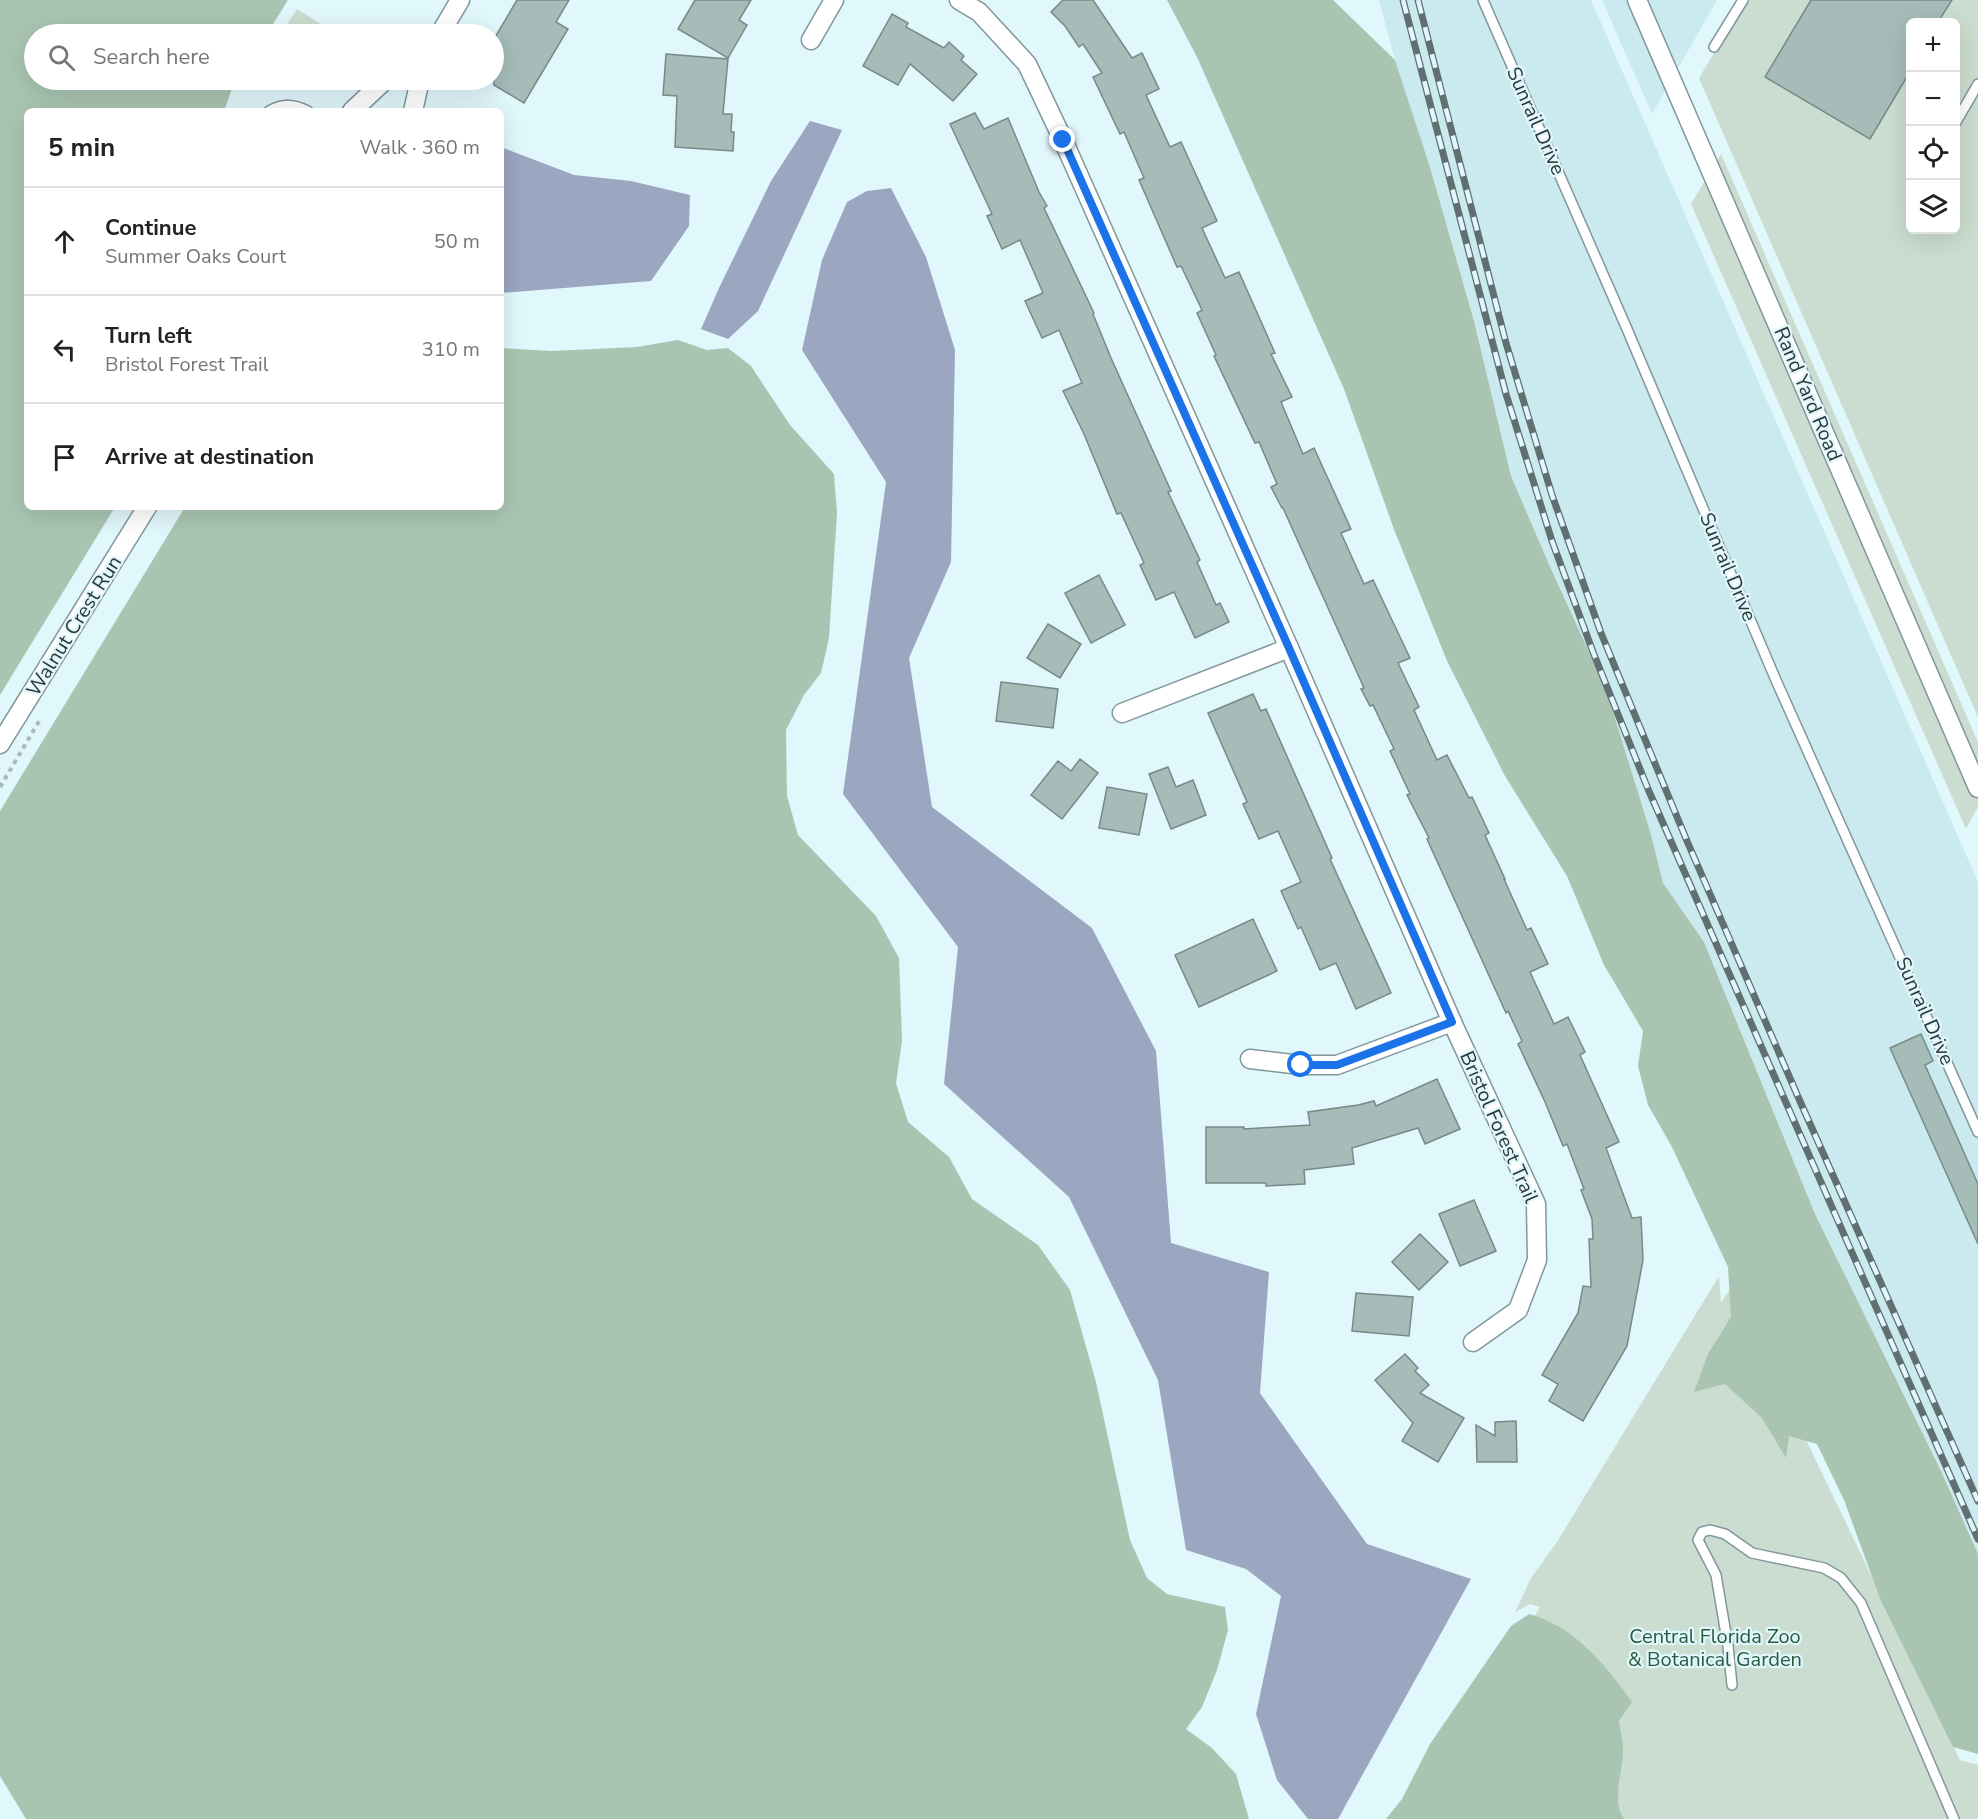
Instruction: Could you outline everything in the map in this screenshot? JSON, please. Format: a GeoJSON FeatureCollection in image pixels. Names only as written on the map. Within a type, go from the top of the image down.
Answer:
{"type":"FeatureCollection","features":[{"type":"Feature","properties":{"kind":"street"},"geometry":{"type":"LineString","coordinates":[[446,24],[460,0]]}},
{"type":"Feature","properties":{"kind":"street"},"geometry":{"type":"LineString","coordinates":[[811,40],[834,0]]}},
{"type":"Feature","properties":{"kind":"street","name":"Bristol Forest Trail"},"geometry":{"type":"LineString","coordinates":[[959,0],[980,12],[1027,64],[1289,648],[1452,1022],[1536,1204],[1538,1260],[1518,1310],[1473,1342]]}},
{"type":"Feature","properties":{"kind":"street","name":"Rand Yard Road"},"geometry":{"type":"LineString","coordinates":[[1637,0],[1978,788]]}},
{"type":"Feature","properties":{"kind":"street"},"geometry":{"type":"LineString","coordinates":[[355,108],[374,90]]}},
{"type":"Feature","properties":{"kind":"street"},"geometry":{"type":"LineString","coordinates":[[414,108],[418,90]]}},
{"type":"Feature","properties":{"kind":"street","name":"Walnut Crest Run"},"geometry":{"type":"LineString","coordinates":[[0,744],[145,510]]}},
{"type":"Feature","properties":{"kind":"street"},"geometry":{"type":"LineString","coordinates":[[1122,713],[1289,648]]}},
{"type":"Feature","properties":{"kind":"street"},"geometry":{"type":"LineString","coordinates":[[1251,1059],[1301,1065],[1337,1065],[1452,1022]]}},
{"type":"Feature","properties":{"kind":"lane","name":"Sunrail Drive"},"geometry":{"type":"LineString","coordinates":[[1483,0],[1623,319],[1775,678],[1978,1132]]}},
{"type":"Feature","properties":{"kind":"lane"},"geometry":{"type":"LineString","coordinates":[[1714,48],[1743,0]]}},
{"type":"Feature","properties":{"kind":"lane"},"geometry":{"type":"LineString","coordinates":[[1960,116],[1978,84]]}},
{"type":"Feature","properties":{"kind":"lane"},"geometry":{"type":"LineString","coordinates":[[274,108],[295,105],[302,108]]}},
{"type":"Feature","properties":{"kind":"lane"},"geometry":{"type":"LineString","coordinates":[[1732,1685],[1716,1575],[1698,1540],[1702,1532],[1710,1530],[1725,1534],[1752,1554],[1824,1568],[1841,1578],[1861,1603],[1954,1819]]}},
{"type":"Feature","properties":{"kind":"shaded area"},"geometry":{"type":"Polygon","coordinates":[[[1379,0],[1591,0],[1978,882],[1978,1554],[1941,1471],[1815,1214],[1704,942],[1663,883],[1650,831],[1606,689],[1511,476],[1474,321],[1379,0]]]}},
{"type":"Feature","properties":{"kind":"shaded area"},"geometry":{"type":"Polygon","coordinates":[[[1602,0],[1717,0],[1652,114],[1602,0]]]}},
{"type":"Feature","properties":{"kind":"shaded area"},"geometry":{"type":"Polygon","coordinates":[[[810,121],[842,130],[758,311],[728,339],[701,329],[771,181],[810,121]]]}},
{"type":"Feature","properties":{"kind":"shaded area"},"geometry":{"type":"Polygon","coordinates":[[[504,148],[574,175],[631,181],[690,195],[689,226],[651,281],[504,293],[504,148]]]}},
{"type":"Feature","properties":{"kind":"shaded area"},"geometry":{"type":"Polygon","coordinates":[[[891,188],[926,257],[955,350],[951,562],[909,658],[932,807],[1092,928],[1156,1051],[1171,1243],[1269,1272],[1260,1393],[1367,1544],[1471,1579],[1338,1819],[1308,1819],[1277,1780],[1256,1714],[1281,1596],[1246,1569],[1186,1550],[1158,1380],[1069,1197],[944,1084],[958,947],[843,794],[886,482],[802,350],[822,260],[847,202],[867,191],[891,188]]]}},
{"type":"Feature","properties":{"kind":"green space"},"geometry":{"type":"Polygon","coordinates":[[[0,0],[288,0],[273,24],[24,24],[24,90],[231,90],[225,108],[24,108],[24,510],[113,510],[0,695],[0,0]]]}},
{"type":"Feature","properties":{"kind":"green space"},"geometry":{"type":"Polygon","coordinates":[[[1167,0],[1333,0],[1395,60],[1430,167],[1474,321],[1511,476],[1606,689],[1650,831],[1663,883],[1704,942],[1815,1214],[1941,1471],[1978,1554],[1978,1754],[1953,1747],[1881,1601],[1844,1500],[1817,1444],[1789,1436],[1786,1458],[1762,1418],[1725,1384],[1694,1392],[1708,1354],[1731,1317],[1728,1267],[1672,1147],[1648,1105],[1638,1066],[1643,1031],[1604,965],[1567,876],[1505,776],[1447,661],[1395,532],[1344,389],[1197,57],[1167,0]]]}},
{"type":"Feature","properties":{"kind":"green space"},"geometry":{"type":"Polygon","coordinates":[[[1746,0],[1978,0],[1978,717],[1699,78],[1746,0]]]}},
{"type":"Feature","properties":{"kind":"green space"},"geometry":{"type":"Polygon","coordinates":[[[297,9],[321,24],[287,24],[297,9]]]}},
{"type":"Feature","properties":{"kind":"green space"},"geometry":{"type":"Polygon","coordinates":[[[1721,154],[1978,742],[1978,807],[1966,829],[1691,204],[1721,154]]]}},
{"type":"Feature","properties":{"kind":"green space"},"geometry":{"type":"Polygon","coordinates":[[[678,340],[707,350],[728,348],[751,366],[790,425],[834,474],[837,513],[829,638],[821,673],[804,695],[786,730],[787,796],[798,835],[876,916],[899,958],[902,1041],[896,1083],[908,1122],[949,1157],[972,1199],[1038,1245],[1070,1290],[1096,1382],[1130,1540],[1147,1578],[1167,1594],[1225,1607],[1228,1630],[1217,1670],[1202,1707],[1186,1729],[1212,1748],[1236,1774],[1249,1819],[26,1819],[0,1776],[0,811],[183,510],[504,510],[504,348],[551,351],[637,347],[678,340]]]}},
{"type":"Feature","properties":{"kind":"green space","name":"Central Florida Zoo & Botanical Garden"},"geometry":{"type":"Polygon","coordinates":[[[1719,1276],[1721,1303],[1732,1286],[1960,1760],[1978,1765],[1978,1819],[1414,1819],[1540,1607],[1530,1604],[1515,1612],[1531,1578],[1557,1542],[1719,1276]]]}},
{"type":"Feature","properties":{"kind":"green space"},"geometry":{"type":"Polygon","coordinates":[[[1529,1614],[1575,1637],[1600,1661],[1632,1702],[1619,1721],[1623,1753],[1618,1802],[1624,1819],[1386,1819],[1402,1799],[1430,1744],[1511,1626],[1529,1614]]]}},
{"type":"Feature","properties":{"kind":"building"},"geometry":{"type":"Polygon","coordinates":[[[517,0],[569,0],[556,22],[568,29],[524,103],[502,90],[503,24],[517,0]]]}},
{"type":"Feature","properties":{"kind":"building"},"geometry":{"type":"Polygon","coordinates":[[[695,0],[751,0],[739,20],[747,25],[728,58],[678,29],[695,0]]]}},
{"type":"Feature","properties":{"kind":"building"},"geometry":{"type":"Polygon","coordinates":[[[1063,0],[1093,0],[1132,58],[1142,53],[1159,89],[1146,95],[1170,147],[1181,142],[1217,221],[1202,228],[1225,278],[1239,272],[1275,353],[1271,354],[1292,397],[1281,402],[1303,454],[1314,448],[1351,529],[1341,533],[1364,584],[1373,580],[1410,658],[1398,663],[1419,707],[1414,710],[1437,760],[1447,755],[1469,798],[1472,797],[1489,833],[1485,835],[1527,930],[1531,928],[1548,964],[1530,972],[1554,1024],[1568,1017],[1585,1052],[1580,1055],[1619,1142],[1606,1148],[1632,1218],[1641,1217],[1643,1260],[1627,1346],[1583,1421],[1549,1401],[1558,1384],[1542,1375],[1578,1313],[1583,1286],[1591,1287],[1589,1239],[1593,1239],[1592,1219],[1581,1190],[1584,1189],[1567,1144],[1563,1146],[1518,1044],[1522,1041],[1508,1011],[1506,1013],[1427,839],[1429,838],[1407,795],[1410,794],[1390,751],[1394,749],[1373,705],[1370,706],[1361,689],[1364,688],[1283,508],[1271,487],[1277,484],[1259,442],[1255,443],[1214,356],[1216,355],[1197,313],[1202,310],[1181,266],[1177,267],[1139,180],[1144,178],[1124,132],[1120,134],[1093,77],[1102,73],[1083,44],[1079,47],[1065,26],[1051,12],[1063,0]]]}},
{"type":"Feature","properties":{"kind":"building"},"geometry":{"type":"Polygon","coordinates":[[[1811,0],[1952,0],[1941,18],[1906,18],[1906,78],[1870,139],[1765,77],[1811,0]]]}},
{"type":"Feature","properties":{"kind":"building"},"geometry":{"type":"Polygon","coordinates":[[[892,14],[908,23],[906,27],[944,48],[949,42],[964,56],[961,60],[977,74],[953,101],[910,64],[898,85],[863,66],[892,14]]]}},
{"type":"Feature","properties":{"kind":"building"},"geometry":{"type":"Polygon","coordinates":[[[666,54],[728,59],[723,114],[732,114],[733,151],[675,147],[677,96],[663,95],[666,54]]]}},
{"type":"Feature","properties":{"kind":"building"},"geometry":{"type":"Polygon","coordinates":[[[975,113],[984,129],[1008,118],[1047,206],[1044,208],[1094,313],[1111,358],[1171,491],[1168,492],[1200,560],[1197,562],[1216,605],[1220,603],[1229,622],[1195,638],[1174,592],[1156,600],[1140,565],[1144,563],[1121,513],[1117,514],[1084,434],[1063,391],[1082,383],[1059,330],[1042,338],[1025,301],[1043,293],[1020,240],[1002,249],[987,216],[992,214],[950,124],[975,113]]]}},
{"type":"Feature","properties":{"kind":"building"},"geometry":{"type":"Polygon","coordinates":[[[1099,575],[1125,625],[1091,643],[1065,593],[1099,575]]]}},
{"type":"Feature","properties":{"kind":"building"},"geometry":{"type":"Polygon","coordinates":[[[1048,624],[1081,644],[1060,678],[1027,658],[1048,624]]]}},
{"type":"Feature","properties":{"kind":"building"},"geometry":{"type":"Polygon","coordinates":[[[1001,682],[1058,689],[1053,728],[996,721],[1001,682]]]}},
{"type":"Feature","properties":{"kind":"building"},"geometry":{"type":"Polygon","coordinates":[[[1253,694],[1261,711],[1266,709],[1332,858],[1330,859],[1391,993],[1356,1009],[1336,963],[1320,970],[1301,927],[1298,929],[1281,891],[1301,882],[1278,831],[1259,839],[1243,804],[1247,802],[1208,713],[1253,694]]]}},
{"type":"Feature","properties":{"kind":"building"},"geometry":{"type":"Polygon","coordinates":[[[1080,759],[1098,773],[1062,819],[1031,795],[1058,761],[1071,771],[1080,759]]]}},
{"type":"Feature","properties":{"kind":"building"},"geometry":{"type":"Polygon","coordinates":[[[1168,767],[1176,787],[1193,780],[1206,815],[1171,829],[1149,774],[1168,767]]]}},
{"type":"Feature","properties":{"kind":"building"},"geometry":{"type":"Polygon","coordinates":[[[1107,787],[1147,794],[1139,835],[1099,828],[1107,787]]]}},
{"type":"Feature","properties":{"kind":"building"},"geometry":{"type":"Polygon","coordinates":[[[1253,919],[1277,971],[1199,1007],[1175,955],[1253,919]]]}},
{"type":"Feature","properties":{"kind":"building"},"geometry":{"type":"Polygon","coordinates":[[[1921,1034],[1933,1061],[1925,1065],[1978,1184],[1978,1244],[1890,1048],[1921,1034]]]}},
{"type":"Feature","properties":{"kind":"building"},"geometry":{"type":"Polygon","coordinates":[[[1437,1079],[1460,1129],[1425,1144],[1418,1128],[1352,1148],[1354,1164],[1304,1170],[1305,1184],[1266,1186],[1266,1183],[1206,1183],[1206,1127],[1244,1127],[1244,1129],[1310,1125],[1308,1112],[1374,1101],[1376,1106],[1437,1079]]]}},
{"type":"Feature","properties":{"kind":"building"},"geometry":{"type":"Polygon","coordinates":[[[1474,1200],[1496,1251],[1460,1266],[1439,1214],[1474,1200]]]}},
{"type":"Feature","properties":{"kind":"building"},"geometry":{"type":"Polygon","coordinates":[[[1420,1234],[1448,1262],[1419,1290],[1392,1262],[1420,1234]]]}},
{"type":"Feature","properties":{"kind":"building"},"geometry":{"type":"Polygon","coordinates":[[[1356,1293],[1413,1297],[1409,1336],[1352,1331],[1356,1293]]]}},
{"type":"Feature","properties":{"kind":"building"},"geometry":{"type":"Polygon","coordinates":[[[1405,1354],[1418,1368],[1415,1371],[1429,1385],[1420,1393],[1464,1418],[1438,1462],[1402,1441],[1413,1423],[1375,1380],[1405,1354]]]}},
{"type":"Feature","properties":{"kind":"building"},"geometry":{"type":"Polygon","coordinates":[[[1516,1421],[1517,1462],[1477,1462],[1476,1425],[1495,1436],[1495,1422],[1516,1421]]]}},
{"type":"Feature","properties":{"kind":"railway"},"geometry":{"type":"LineString","coordinates":[[1403,0],[1506,394],[1552,541],[1593,652],[1648,789],[1978,1539]]}},
{"type":"Feature","properties":{"kind":"railway"},"geometry":{"type":"LineString","coordinates":[[1418,0],[1506,343],[1552,495],[1601,633],[1687,841],[1799,1099],[1978,1501]]}},
{"type":"Feature","properties":{"kind":"route"},"geometry":{"type":"LineString","coordinates":[[1063,140],[1452,1022],[1337,1065],[1301,1065]]}}]}
